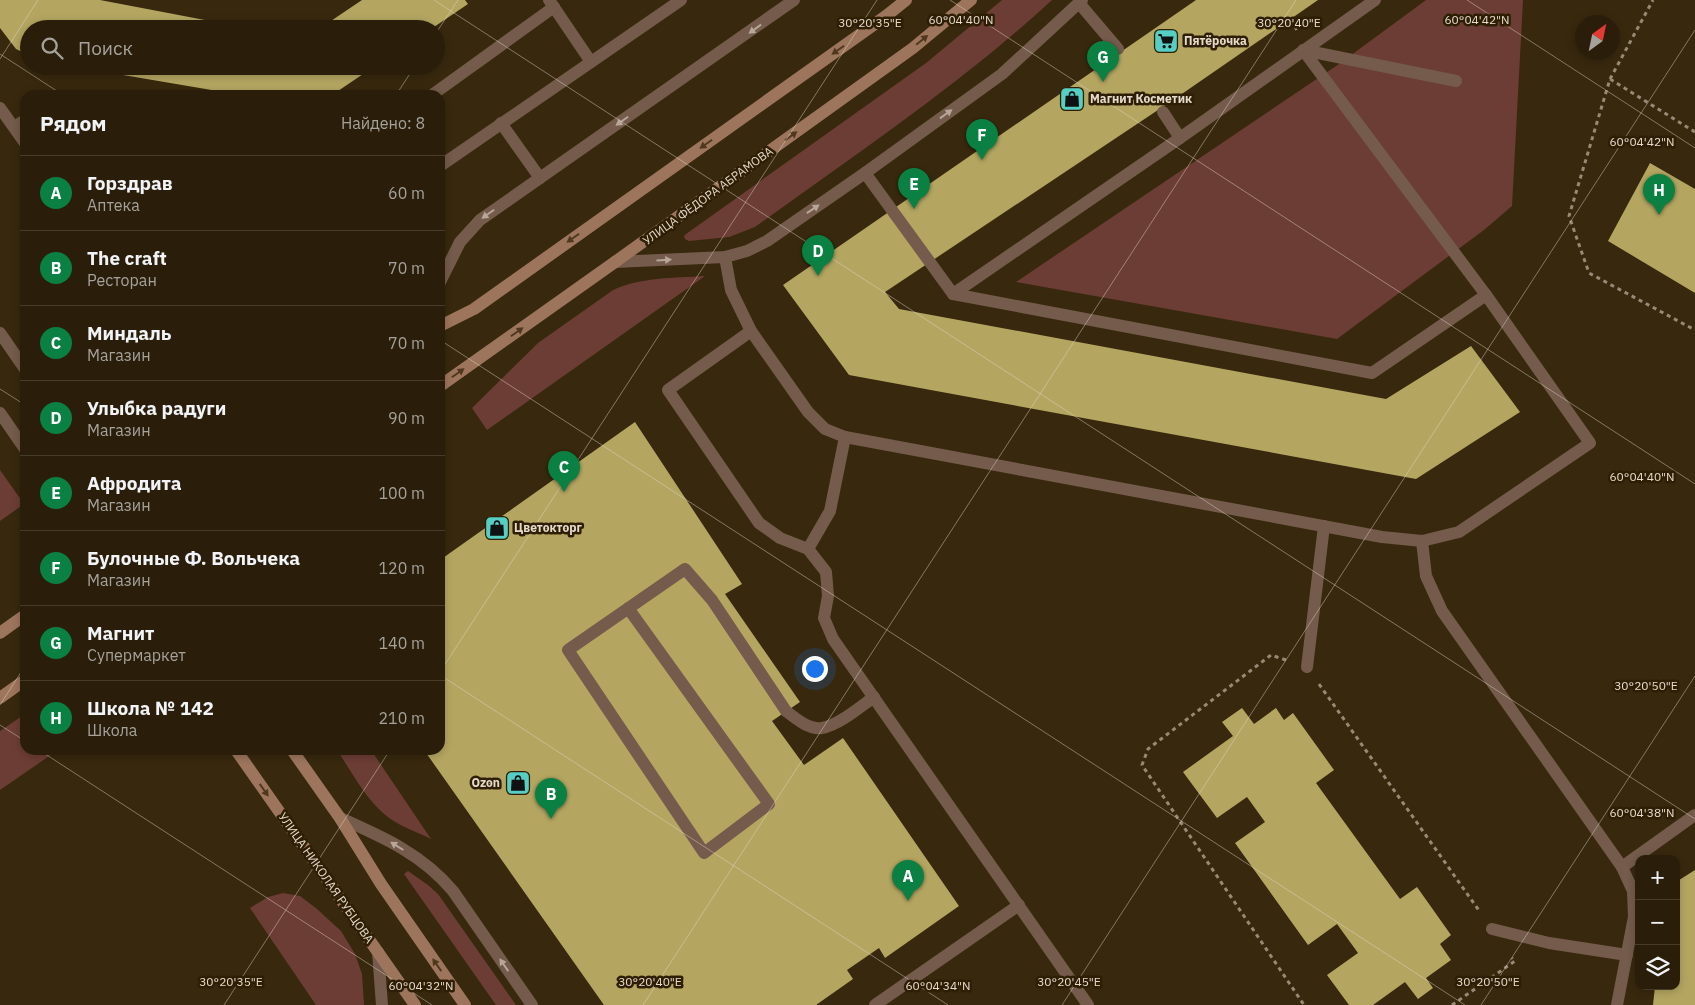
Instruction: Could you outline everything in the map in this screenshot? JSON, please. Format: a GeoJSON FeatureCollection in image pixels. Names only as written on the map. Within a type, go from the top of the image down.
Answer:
{"type":"FeatureCollection","features":[{"type":"Feature","properties":{"kind":"street"},"geometry":{"type":"LineString","coordinates":[[445,162],[681,0]]}},
{"type":"Feature","properties":{"kind":"street"},"geometry":{"type":"LineString","coordinates":[[445,272],[460,242],[480,220],[794,0]]}},
{"type":"Feature","properties":{"kind":"street"},"geometry":{"type":"LineString","coordinates":[[445,324],[474,309],[906,0]]}},
{"type":"Feature","properties":{"kind":"street","name":"УЛИЦА ФЁДОРА АБРАМОВА"},"geometry":{"type":"LineString","coordinates":[[445,382],[913,48],[971,0]]}},
{"type":"Feature","properties":{"kind":"street"},"geometry":{"type":"LineString","coordinates":[[953,294],[1180,138],[1375,0]]}},
{"type":"Feature","properties":{"kind":"street"},"geometry":{"type":"LineString","coordinates":[[616,262],[725,257],[747,251],[767,240],[865,173],[1002,74],[1081,2],[1118,49]]}},
{"type":"Feature","properties":{"kind":"street"},"geometry":{"type":"LineString","coordinates":[[439,90],[551,4],[591,62]]}},
{"type":"Feature","properties":{"kind":"street"},"geometry":{"type":"LineString","coordinates":[[725,257],[731,290],[750,331],[808,412],[825,429],[845,437],[1382,537],[1422,541],[1460,532],[1590,442],[1486,295],[1303,50]]}},
{"type":"Feature","properties":{"kind":"street"},"geometry":{"type":"LineString","coordinates":[[1303,50],[1456,81]]}},
{"type":"Feature","properties":{"kind":"street"},"geometry":{"type":"LineString","coordinates":[[0,108],[20,136]]}},
{"type":"Feature","properties":{"kind":"street"},"geometry":{"type":"LineString","coordinates":[[1163,112],[1180,138]]}},
{"type":"Feature","properties":{"kind":"street"},"geometry":{"type":"LineString","coordinates":[[14,127],[20,123]]}},
{"type":"Feature","properties":{"kind":"street"},"geometry":{"type":"LineString","coordinates":[[501,123],[540,178]]}},
{"type":"Feature","properties":{"kind":"street"},"geometry":{"type":"LineString","coordinates":[[865,173],[953,294],[1372,373],[1486,295]]}},
{"type":"Feature","properties":{"kind":"street"},"geometry":{"type":"LineString","coordinates":[[750,331],[668,390],[759,523],[780,538],[808,550],[826,572],[828,596],[824,618],[834,639],[1088,1005]]}},
{"type":"Feature","properties":{"kind":"street"},"geometry":{"type":"LineString","coordinates":[[0,333],[20,362]]}},
{"type":"Feature","properties":{"kind":"street"},"geometry":{"type":"LineString","coordinates":[[0,412],[20,442]]}},
{"type":"Feature","properties":{"kind":"street"},"geometry":{"type":"LineString","coordinates":[[808,550],[830,511],[845,437]]}},
{"type":"Feature","properties":{"kind":"street"},"geometry":{"type":"LineString","coordinates":[[1307,667],[1324,526]]}},
{"type":"Feature","properties":{"kind":"street"},"geometry":{"type":"LineString","coordinates":[[1422,541],[1426,576],[1442,611],[1622,867],[1633,891],[1634,917],[1618,1005]]}},
{"type":"Feature","properties":{"kind":"street"},"geometry":{"type":"LineString","coordinates":[[628,608],[768,804],[704,853],[568,650],[628,608],[685,569],[712,600],[786,711],[802,723],[821,728],[841,720],[874,697]]}},
{"type":"Feature","properties":{"kind":"street"},"geometry":{"type":"LineString","coordinates":[[0,633],[20,619]]}},
{"type":"Feature","properties":{"kind":"street"},"geometry":{"type":"LineString","coordinates":[[0,698],[20,684]]}},
{"type":"Feature","properties":{"kind":"street","name":"УЛИЦА НИКОЛАЯ РУБЦОВА"},"geometry":{"type":"LineString","coordinates":[[240,755],[415,1005]]}},
{"type":"Feature","properties":{"kind":"street"},"geometry":{"type":"LineString","coordinates":[[296,755],[340,818],[380,884],[465,1005]]}},
{"type":"Feature","properties":{"kind":"street"},"geometry":{"type":"LineString","coordinates":[[1622,867],[1695,815]]}},
{"type":"Feature","properties":{"kind":"street"},"geometry":{"type":"LineString","coordinates":[[340,818],[386,839],[439,874],[453,891],[532,1005]]}},
{"type":"Feature","properties":{"kind":"street"},"geometry":{"type":"LineString","coordinates":[[875,1005],[1019,905]]}},
{"type":"Feature","properties":{"kind":"street"},"geometry":{"type":"LineString","coordinates":[[1492,929],[1549,943],[1627,955]]}},
{"type":"Feature","properties":{"kind":"street"},"geometry":{"type":"LineString","coordinates":[[378,952],[382,1005]]}},
{"type":"Feature","properties":{"kind":"path"},"geometry":{"type":"LineString","coordinates":[[1652,0],[1610,79],[1570,216],[1589,273],[1695,330]]}},
{"type":"Feature","properties":{"kind":"path"},"geometry":{"type":"LineString","coordinates":[[1610,79],[1695,132]]}},
{"type":"Feature","properties":{"kind":"path"},"geometry":{"type":"LineString","coordinates":[[1304,1005],[1142,765],[1148,749],[1271,655],[1307,667],[1515,961],[1452,1005]]}},
{"type":"Feature","properties":{"kind":"shaded area"},"geometry":{"type":"Polygon","coordinates":[[[1002,0],[1052,0],[944,90],[755,227],[729,237],[689,241],[685,239],[684,236],[686,234],[926,63],[1002,0]]]}},
{"type":"Feature","properties":{"kind":"shaded area"},"geometry":{"type":"Polygon","coordinates":[[[1426,0],[1523,0],[1512,206],[1484,230],[1337,339],[1016,282],[1339,64],[1426,0]]]}},
{"type":"Feature","properties":{"kind":"shaded area"},"geometry":{"type":"Polygon","coordinates":[[[705,276],[487,430],[472,408],[538,343],[613,290],[647,280],[705,276]]]}},
{"type":"Feature","properties":{"kind":"shaded area"},"geometry":{"type":"Polygon","coordinates":[[[0,470],[20,498],[20,507],[0,521],[0,470]]]}},
{"type":"Feature","properties":{"kind":"shaded area"},"geometry":{"type":"Polygon","coordinates":[[[20,717],[20,755],[51,755],[0,790],[0,731],[20,717]]]}},
{"type":"Feature","properties":{"kind":"shaded area"},"geometry":{"type":"Polygon","coordinates":[[[340,755],[374,755],[431,839],[388,817],[364,791],[340,755]]]}},
{"type":"Feature","properties":{"kind":"shaded area"},"geometry":{"type":"Polygon","coordinates":[[[408,871],[438,894],[516,1005],[496,1005],[404,874],[408,871]]]}},
{"type":"Feature","properties":{"kind":"shaded area"},"geometry":{"type":"Polygon","coordinates":[[[283,893],[300,896],[341,931],[355,954],[362,974],[364,1005],[316,1005],[250,908],[268,897],[283,893]]]}},
{"type":"Feature","properties":{"kind":"building"},"geometry":{"type":"Polygon","coordinates":[[[0,0],[100,0],[205,20],[20,20],[20,51],[16,49],[0,28],[0,0]]]}},
{"type":"Feature","properties":{"kind":"building"},"geometry":{"type":"Polygon","coordinates":[[[362,0],[465,0],[468,4],[444,20],[332,20],[362,0]]]}},
{"type":"Feature","properties":{"kind":"building"},"geometry":{"type":"Polygon","coordinates":[[[1196,0],[1318,0],[1176,98],[885,292],[899,309],[1386,399],[1471,346],[1520,412],[1416,479],[849,375],[783,285],[1196,0]]]}},
{"type":"Feature","properties":{"kind":"building"},"geometry":{"type":"Polygon","coordinates":[[[123,75],[362,75],[339,90],[212,90],[123,75]]]}},
{"type":"Feature","properties":{"kind":"building"},"geometry":{"type":"Polygon","coordinates":[[[1650,163],[1695,189],[1695,293],[1608,241],[1650,163]]]}},
{"type":"Feature","properties":{"kind":"building"},"geometry":{"type":"Polygon","coordinates":[[[635,422],[742,584],[725,594],[800,702],[772,721],[804,765],[843,738],[959,906],[885,958],[879,948],[847,970],[853,979],[816,1005],[604,1005],[428,755],[445,755],[445,556],[635,422]]]}},
{"type":"Feature","properties":{"kind":"building"},"geometry":{"type":"Polygon","coordinates":[[[1242,708],[1254,724],[1276,708],[1284,720],[1293,713],[1334,770],[1316,783],[1400,899],[1417,887],[1451,935],[1440,944],[1451,960],[1426,978],[1433,988],[1418,999],[1405,982],[1373,1005],[1349,1005],[1327,975],[1358,953],[1337,924],[1308,945],[1235,843],[1265,822],[1247,797],[1217,818],[1183,772],[1233,736],[1222,722],[1242,708]]]}},
{"type":"Feature","properties":{"kind":"building"},"geometry":{"type":"Polygon","coordinates":[[[1695,870],[1695,1005],[1653,1005],[1655,990],[1680,990],[1680,879],[1695,870]]]}},
{"type":"Feature","properties":{"kind":"place","name":"Пятёрочка"},"geometry":{"type":"Point","coordinates":[1166,41]}},
{"type":"Feature","properties":{"kind":"place","name":"Магнит"},"geometry":{"type":"Point","coordinates":[1103,82]}},
{"type":"Feature","properties":{"kind":"place","name":"Магнит Косметик"},"geometry":{"type":"Point","coordinates":[1072,99]}},
{"type":"Feature","properties":{"kind":"place","name":"Булочные Ф. Вольчека"},"geometry":{"type":"Point","coordinates":[982,160]}},
{"type":"Feature","properties":{"kind":"place","name":"Афродита"},"geometry":{"type":"Point","coordinates":[914,209]}},
{"type":"Feature","properties":{"kind":"place","name":"Школа № 142"},"geometry":{"type":"Point","coordinates":[1659,215]}},
{"type":"Feature","properties":{"kind":"place","name":"Улыбка радуги"},"geometry":{"type":"Point","coordinates":[818,276]}},
{"type":"Feature","properties":{"kind":"place","name":"Миндаль"},"geometry":{"type":"Point","coordinates":[564,492]}},
{"type":"Feature","properties":{"kind":"place","name":"Цветокторг"},"geometry":{"type":"Point","coordinates":[497,528]}},
{"type":"Feature","properties":{"kind":"place","name":"Ozon"},"geometry":{"type":"Point","coordinates":[518,783]}},
{"type":"Feature","properties":{"kind":"place","name":"The craft"},"geometry":{"type":"Point","coordinates":[551,819]}},
{"type":"Feature","properties":{"kind":"place","name":"Горздрав"},"geometry":{"type":"Point","coordinates":[908,901]}}]}
